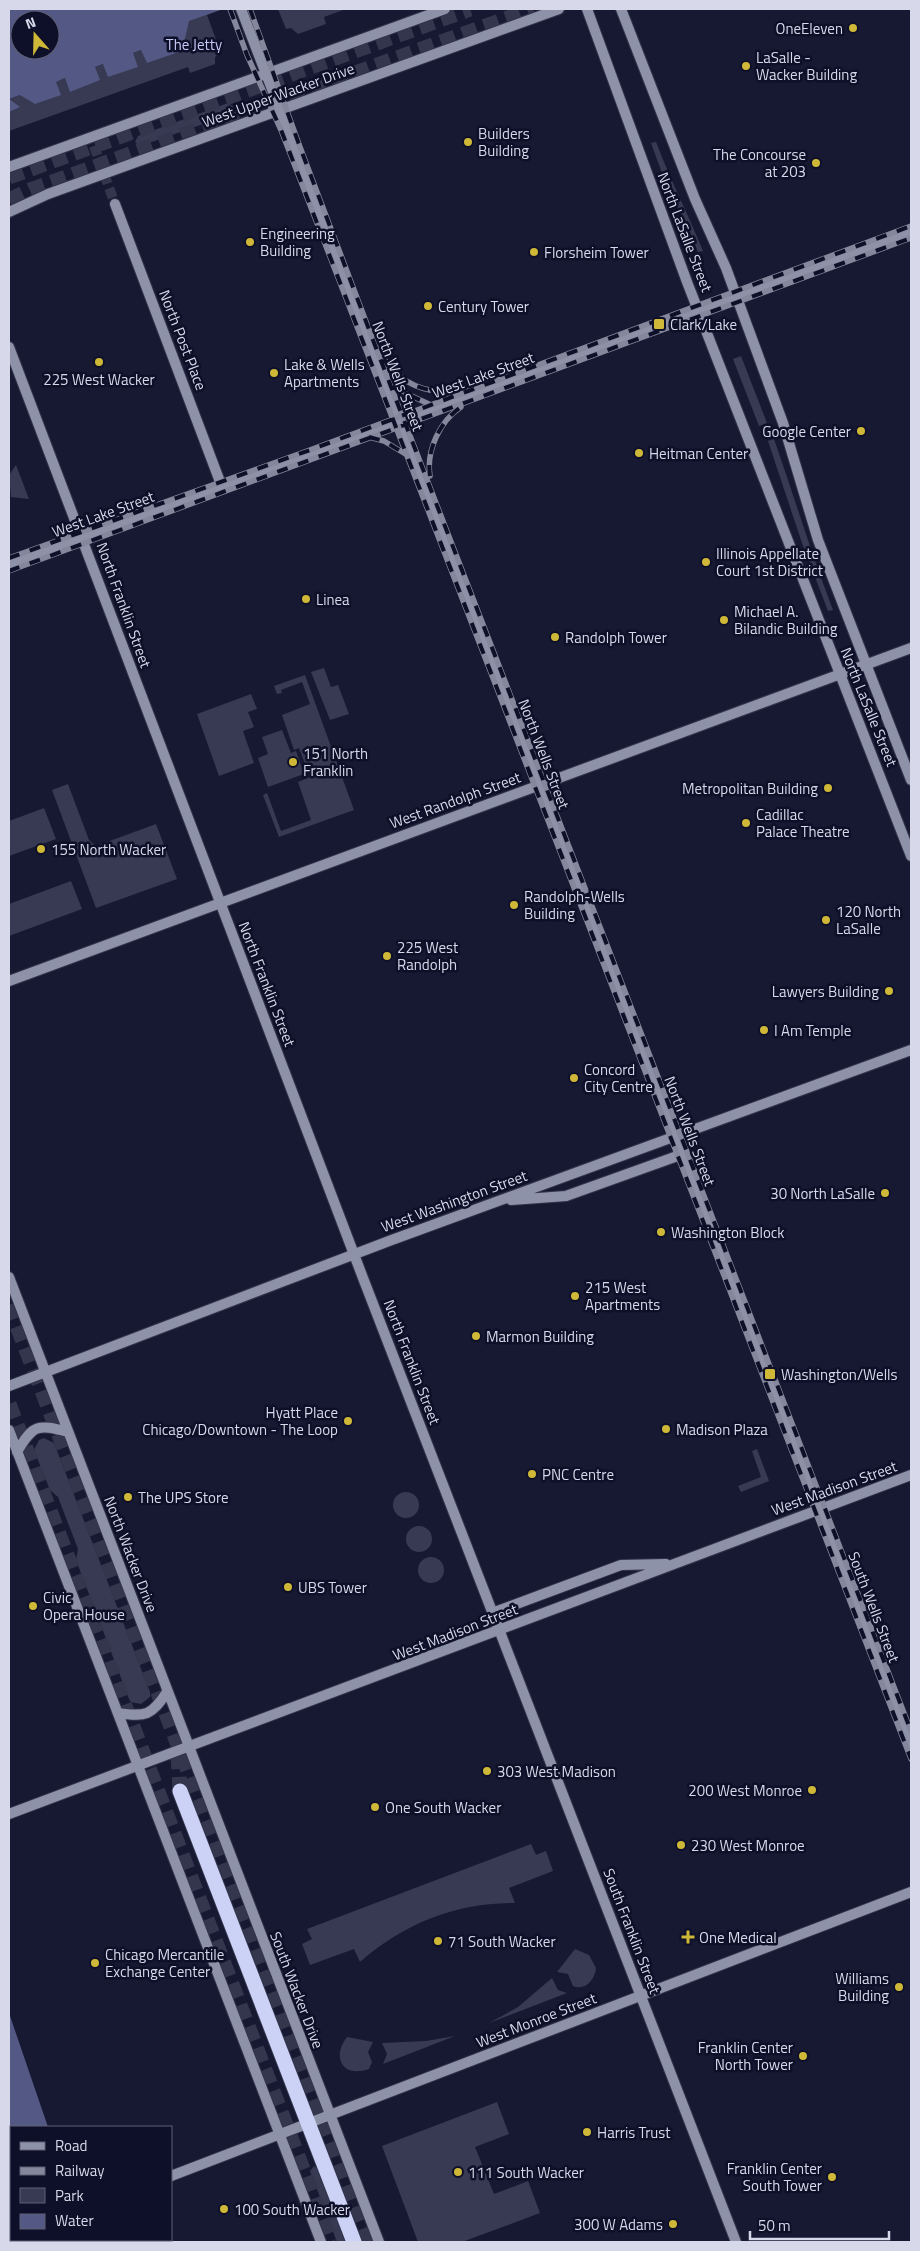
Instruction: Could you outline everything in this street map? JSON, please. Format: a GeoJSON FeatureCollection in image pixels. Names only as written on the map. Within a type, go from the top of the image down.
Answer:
{"type":"FeatureCollection","features":[{"type":"Feature","properties":{"kind":"highway"},"geometry":{"type":"LineString","coordinates":[[180,1791],[354,2242]]}},
{"type":"Feature","properties":{"kind":"main road","name":"North Wells Street"},"geometry":{"type":"LineString","coordinates":[[241,9],[820,1509]]}},
{"type":"Feature","properties":{"kind":"main road","name":"West Upper Wacker Drive"},"geometry":{"type":"LineString","coordinates":[[9,167],[445,9]]}},
{"type":"Feature","properties":{"kind":"main road","name":"West Upper Wacker Drive"},"geometry":{"type":"LineString","coordinates":[[9,212],[48,194],[559,9]]}},
{"type":"Feature","properties":{"kind":"main road","name":"North LaSalle Street"},"geometry":{"type":"LineString","coordinates":[[587,9],[698,311],[911,856]]}},
{"type":"Feature","properties":{"kind":"main road","name":"North LaSalle Street"},"geometry":{"type":"LineString","coordinates":[[621,9],[736,297],[783,423],[818,540],[911,780]]}},
{"type":"Feature","properties":{"kind":"main road","name":"North Post Place"},"geometry":{"type":"LineString","coordinates":[[115,204],[222,487]]}},
{"type":"Feature","properties":{"kind":"main road","name":"West Lake Street"},"geometry":{"type":"LineString","coordinates":[[9,564],[911,232]]}},
{"type":"Feature","properties":{"kind":"main road","name":"North Franklin Street"},"geometry":{"type":"LineString","coordinates":[[9,347],[499,1631]]}},
{"type":"Feature","properties":{"kind":"main road","name":"West Randolph Street"},"geometry":{"type":"LineString","coordinates":[[9,981],[911,648]]}},
{"type":"Feature","properties":{"kind":"main road","name":"West Washington Street"},"geometry":{"type":"LineString","coordinates":[[9,1386],[354,1254],[911,1050]]}},
{"type":"Feature","properties":{"kind":"main road"},"geometry":{"type":"LineString","coordinates":[[497,1201],[566,1196],[683,1154]]}},
{"type":"Feature","properties":{"kind":"main road"},"geometry":{"type":"LineString","coordinates":[[9,1277],[21,1311]]}},
{"type":"Feature","properties":{"kind":"main road"},"geometry":{"type":"LineString","coordinates":[[9,1288],[21,1311]]}},
{"type":"Feature","properties":{"kind":"main road","name":"North Wacker Drive"},"geometry":{"type":"LineString","coordinates":[[21,1311],[189,1747]]}},
{"type":"Feature","properties":{"kind":"main road"},"geometry":{"type":"LineString","coordinates":[[17,1452],[28,1433],[45,1426],[68,1432]]}},
{"type":"Feature","properties":{"kind":"main road"},"geometry":{"type":"LineString","coordinates":[[9,1430],[320,2242]]}},
{"type":"Feature","properties":{"kind":"main road","name":"West Madison Street"},"geometry":{"type":"LineString","coordinates":[[9,1814],[911,1475]]}},
{"type":"Feature","properties":{"kind":"main road","name":"South Wells Street"},"geometry":{"type":"LineString","coordinates":[[820,1509],[911,1744]]}},
{"type":"Feature","properties":{"kind":"main road"},"geometry":{"type":"LineString","coordinates":[[492,1613],[621,1565],[675,1563]]}},
{"type":"Feature","properties":{"kind":"main road","name":"South Franklin Street"},"geometry":{"type":"LineString","coordinates":[[499,1631],[736,2242]]}},
{"type":"Feature","properties":{"kind":"main road"},"geometry":{"type":"LineString","coordinates":[[118,1713],[139,1716],[155,1710],[167,1692]]}},
{"type":"Feature","properties":{"kind":"main road","name":"South Wacker Drive"},"geometry":{"type":"LineString","coordinates":[[189,1747],[379,2242]]}},
{"type":"Feature","properties":{"kind":"main road","name":"West Monroe Street"},"geometry":{"type":"LineString","coordinates":[[172,2176],[911,1892]]}},
{"type":"Feature","properties":{"kind":"green space","name":"The Jetty"},"geometry":{"type":"Polygon","coordinates":[[[176,9],[223,9],[207,15],[221,53],[215,57],[215,64],[190,73],[188,67],[9,131],[9,99],[141,50],[176,9]]]}},
{"type":"Feature","properties":{"kind":"green space"},"geometry":{"type":"Polygon","coordinates":[[[278,9],[346,9],[324,17],[326,24],[298,34],[291,28],[286,29],[278,9]]]}},
{"type":"Feature","properties":{"kind":"green space"},"geometry":{"type":"Polygon","coordinates":[[[228,103],[234,107],[232,114],[140,146],[135,142],[138,136],[228,103]]]}},
{"type":"Feature","properties":{"kind":"green space"},"geometry":{"type":"Polygon","coordinates":[[[656,142],[703,251],[698,252],[686,222],[667,187],[651,143],[656,142]]]}},
{"type":"Feature","properties":{"kind":"green space"},"geometry":{"type":"Polygon","coordinates":[[[741,356],[767,423],[759,426],[733,359],[741,356]]]}},
{"type":"Feature","properties":{"kind":"green space"},"geometry":{"type":"Polygon","coordinates":[[[774,439],[833,610],[828,611],[802,543],[768,441],[774,439]]]}},
{"type":"Feature","properties":{"kind":"green space"},"geometry":{"type":"Polygon","coordinates":[[[16,465],[29,499],[11,497],[9,475],[16,465]]]}},
{"type":"Feature","properties":{"kind":"green space"},"geometry":{"type":"Polygon","coordinates":[[[324,668],[331,687],[338,685],[349,714],[330,720],[311,672],[324,668]]]}},
{"type":"Feature","properties":{"kind":"green space"},"geometry":{"type":"Polygon","coordinates":[[[305,675],[354,810],[279,837],[263,795],[267,793],[281,831],[311,820],[298,782],[310,777],[299,748],[294,750],[282,715],[310,704],[302,682],[281,690],[282,693],[277,694],[274,686],[305,675]]]}},
{"type":"Feature","properties":{"kind":"green space"},"geometry":{"type":"Polygon","coordinates":[[[251,694],[257,709],[248,712],[254,727],[243,731],[254,763],[219,776],[197,714],[251,694]]]}},
{"type":"Feature","properties":{"kind":"green space"},"geometry":{"type":"Polygon","coordinates":[[[282,730],[291,753],[296,751],[304,774],[268,787],[258,758],[268,754],[262,737],[282,730]]]}},
{"type":"Feature","properties":{"kind":"green space"},"geometry":{"type":"Polygon","coordinates":[[[68,784],[89,840],[96,846],[156,824],[177,879],[96,908],[52,790],[68,784]]]}},
{"type":"Feature","properties":{"kind":"green space"},"geometry":{"type":"Polygon","coordinates":[[[44,808],[56,839],[9,856],[9,821],[44,808]]]}},
{"type":"Feature","properties":{"kind":"green space"},"geometry":{"type":"Polygon","coordinates":[[[71,881],[82,909],[9,936],[9,904],[71,881]]]}},
{"type":"Feature","properties":{"kind":"green space"},"geometry":{"type":"Polygon","coordinates":[[[44,1438],[54,1443],[150,1692],[150,1697],[141,1704],[131,1702],[129,1699],[76,1560],[78,1549],[58,1497],[50,1490],[34,1450],[39,1440],[44,1438]]]}},
{"type":"Feature","properties":{"kind":"green space"},"geometry":{"type":"Polygon","coordinates":[[[757,1449],[769,1481],[741,1492],[738,1486],[761,1477],[752,1451],[757,1449]]]}},
{"type":"Feature","properties":{"kind":"green space"},"geometry":{"type":"Polygon","coordinates":[[[406,1492],[415,1496],[419,1505],[415,1514],[406,1518],[397,1514],[393,1505],[397,1496],[406,1492]]]}},
{"type":"Feature","properties":{"kind":"green space"},"geometry":{"type":"Polygon","coordinates":[[[419,1526],[428,1530],[432,1539],[428,1548],[419,1552],[410,1548],[406,1539],[410,1530],[419,1526]]]}},
{"type":"Feature","properties":{"kind":"green space"},"geometry":{"type":"Polygon","coordinates":[[[431,1557],[440,1561],[444,1570],[440,1579],[431,1583],[422,1579],[418,1570],[422,1561],[431,1557]]]}},
{"type":"Feature","properties":{"kind":"green space"},"geometry":{"type":"Polygon","coordinates":[[[531,1844],[536,1855],[546,1851],[553,1871],[509,1888],[515,1903],[472,1907],[451,1911],[432,1918],[395,1936],[360,1962],[354,1949],[310,1965],[302,1944],[312,1939],[307,1929],[531,1844]]]}},
{"type":"Feature","properties":{"kind":"green space"},"geometry":{"type":"Polygon","coordinates":[[[575,1949],[589,1955],[596,1968],[594,1977],[582,1987],[573,1986],[568,1974],[557,1972],[575,1949]]]}},
{"type":"Feature","properties":{"kind":"green space"},"geometry":{"type":"Polygon","coordinates":[[[552,1978],[558,1990],[567,1993],[489,2023],[518,2007],[552,1978]]]}},
{"type":"Feature","properties":{"kind":"green space"},"geometry":{"type":"Polygon","coordinates":[[[455,2036],[383,2064],[387,2054],[382,2043],[426,2041],[455,2036]]]}},
{"type":"Feature","properties":{"kind":"green space"},"geometry":{"type":"Polygon","coordinates":[[[347,2037],[373,2042],[368,2052],[372,2062],[369,2069],[352,2071],[342,2064],[340,2052],[347,2037]]]}},
{"type":"Feature","properties":{"kind":"green space","name":"111 South Wacker"},"geometry":{"type":"Polygon","coordinates":[[[497,2102],[509,2134],[475,2147],[494,2194],[528,2181],[540,2213],[462,2242],[418,2242],[382,2146],[497,2102]]]}},
{"type":"Feature","properties":{"kind":"green space"},"geometry":{"type":"Polygon","coordinates":[[[314,2166],[318,2169],[347,2242],[337,2242],[310,2171],[314,2166]]]}},
{"type":"Feature","properties":{"kind":"water"},"geometry":{"type":"Polygon","coordinates":[[[9,9],[223,9],[189,21],[182,51],[147,63],[141,50],[133,53],[138,67],[108,77],[103,64],[95,67],[100,80],[70,92],[65,78],[56,82],[61,95],[35,104],[20,95],[9,99],[9,9]]]}},
{"type":"Feature","properties":{"kind":"water"},"geometry":{"type":"Polygon","coordinates":[[[9,99],[20,107],[9,112],[9,99]]]}},
{"type":"Feature","properties":{"kind":"water"},"geometry":{"type":"Polygon","coordinates":[[[9,2013],[48,2126],[10,2126],[10,2241],[86,2242],[9,2242],[9,2013]]]}},
{"type":"Feature","properties":{"kind":"tunnel"},"geometry":{"type":"LineString","coordinates":[[9,177],[470,9]]}},
{"type":"Feature","properties":{"kind":"tunnel"},"geometry":{"type":"LineString","coordinates":[[9,200],[30,190],[533,9]]}},
{"type":"Feature","properties":{"kind":"tunnel"},"geometry":{"type":"LineString","coordinates":[[94,146],[115,204]]}},
{"type":"Feature","properties":{"kind":"tunnel"},"geometry":{"type":"LineString","coordinates":[[9,1305],[369,2242]]}},
{"type":"Feature","properties":{"kind":"tunnel"},"geometry":{"type":"LineString","coordinates":[[9,1404],[331,2242]]}},
{"type":"Feature","properties":{"kind":"tunnel"},"geometry":{"type":"LineString","coordinates":[[178,1754],[180,1791]]}},
{"type":"Feature","properties":{"kind":"railway"},"geometry":{"type":"LineString","coordinates":[[230,9],[247,55],[281,130],[911,1759]]}},
{"type":"Feature","properties":{"kind":"railway"},"geometry":{"type":"LineString","coordinates":[[250,9],[373,340],[911,1731]]}},
{"type":"Feature","properties":{"kind":"railway"},"geometry":{"type":"LineString","coordinates":[[9,558],[310,450],[911,226]]}},
{"type":"Feature","properties":{"kind":"railway"},"geometry":{"type":"LineString","coordinates":[[9,571],[911,238]]}},
{"type":"Feature","properties":{"kind":"railway"},"geometry":{"type":"LineString","coordinates":[[384,359],[398,375],[415,386],[435,391],[455,391]]}},
{"type":"Feature","properties":{"kind":"railway"},"geometry":{"type":"LineString","coordinates":[[390,386],[431,405]]}},
{"type":"Feature","properties":{"kind":"railway"},"geometry":{"type":"LineString","coordinates":[[430,476],[430,456],[436,437],[447,420],[461,407]]}},
{"type":"Feature","properties":{"kind":"railway"},"geometry":{"type":"LineString","coordinates":[[369,437],[384,441],[407,455]]}},
{"type":"Feature","properties":{"kind":"place","name":"OneEleven"},"geometry":{"type":"Point","coordinates":[853,28]}},
{"type":"Feature","properties":{"kind":"place","name":"LaSalle - Wacker Building"},"geometry":{"type":"Point","coordinates":[746,66]}},
{"type":"Feature","properties":{"kind":"place","name":"Builders Building"},"geometry":{"type":"Point","coordinates":[468,142]}},
{"type":"Feature","properties":{"kind":"place","name":"The Concourse at 203"},"geometry":{"type":"Point","coordinates":[816,163]}},
{"type":"Feature","properties":{"kind":"place","name":"Engineering Building"},"geometry":{"type":"Point","coordinates":[250,242]}},
{"type":"Feature","properties":{"kind":"place","name":"Florsheim Tower"},"geometry":{"type":"Point","coordinates":[534,252]}},
{"type":"Feature","properties":{"kind":"place","name":"Century Tower"},"geometry":{"type":"Point","coordinates":[428,306]}},
{"type":"Feature","properties":{"kind":"place","name":"Clark/Lake"},"geometry":{"type":"Point","coordinates":[659,324]}},
{"type":"Feature","properties":{"kind":"place","name":"225 West Wacker"},"geometry":{"type":"Point","coordinates":[99,362]}},
{"type":"Feature","properties":{"kind":"place","name":"Lake & Wells Apartments"},"geometry":{"type":"Point","coordinates":[274,373]}},
{"type":"Feature","properties":{"kind":"place","name":"Google Center"},"geometry":{"type":"Point","coordinates":[861,431]}},
{"type":"Feature","properties":{"kind":"place","name":"Heitman Center"},"geometry":{"type":"Point","coordinates":[639,453]}},
{"type":"Feature","properties":{"kind":"place","name":"Illinois Appellate Court 1st District"},"geometry":{"type":"Point","coordinates":[706,562]}},
{"type":"Feature","properties":{"kind":"place","name":"Linea"},"geometry":{"type":"Point","coordinates":[306,599]}},
{"type":"Feature","properties":{"kind":"place","name":"Michael A. Bilandic Building"},"geometry":{"type":"Point","coordinates":[724,620]}},
{"type":"Feature","properties":{"kind":"place","name":"Randolph Tower"},"geometry":{"type":"Point","coordinates":[555,637]}},
{"type":"Feature","properties":{"kind":"place","name":"151 North Franklin"},"geometry":{"type":"Point","coordinates":[293,762]}},
{"type":"Feature","properties":{"kind":"place","name":"Metropolitan Building"},"geometry":{"type":"Point","coordinates":[828,788]}},
{"type":"Feature","properties":{"kind":"place","name":"Cadillac Palace Theatre"},"geometry":{"type":"Point","coordinates":[746,823]}},
{"type":"Feature","properties":{"kind":"place","name":"155 North Wacker"},"geometry":{"type":"Point","coordinates":[41,849]}},
{"type":"Feature","properties":{"kind":"place","name":"Randolph-Wells Building"},"geometry":{"type":"Point","coordinates":[514,905]}},
{"type":"Feature","properties":{"kind":"place","name":"120 North LaSalle"},"geometry":{"type":"Point","coordinates":[826,920]}},
{"type":"Feature","properties":{"kind":"place","name":"225 West Randolph"},"geometry":{"type":"Point","coordinates":[387,956]}},
{"type":"Feature","properties":{"kind":"place","name":"Lawyers Building"},"geometry":{"type":"Point","coordinates":[889,991]}},
{"type":"Feature","properties":{"kind":"place","name":"I Am Temple"},"geometry":{"type":"Point","coordinates":[764,1030]}},
{"type":"Feature","properties":{"kind":"place","name":"Concord City Centre"},"geometry":{"type":"Point","coordinates":[574,1078]}},
{"type":"Feature","properties":{"kind":"place","name":"30 North LaSalle"},"geometry":{"type":"Point","coordinates":[885,1193]}},
{"type":"Feature","properties":{"kind":"place","name":"Washington Block"},"geometry":{"type":"Point","coordinates":[661,1232]}},
{"type":"Feature","properties":{"kind":"place","name":"215 West Apartments"},"geometry":{"type":"Point","coordinates":[575,1296]}},
{"type":"Feature","properties":{"kind":"place","name":"Marmon Building"},"geometry":{"type":"Point","coordinates":[476,1336]}},
{"type":"Feature","properties":{"kind":"place","name":"Washington/Wells"},"geometry":{"type":"Point","coordinates":[770,1374]}},
{"type":"Feature","properties":{"kind":"place","name":"Hyatt Place Chicago/Downtown - The Loop"},"geometry":{"type":"Point","coordinates":[348,1421]}},
{"type":"Feature","properties":{"kind":"place","name":"Madison Plaza"},"geometry":{"type":"Point","coordinates":[666,1429]}},
{"type":"Feature","properties":{"kind":"place","name":"PNC Centre"},"geometry":{"type":"Point","coordinates":[532,1474]}},
{"type":"Feature","properties":{"kind":"place","name":"The UPS Store"},"geometry":{"type":"Point","coordinates":[128,1497]}},
{"type":"Feature","properties":{"kind":"place","name":"UBS Tower"},"geometry":{"type":"Point","coordinates":[288,1587]}},
{"type":"Feature","properties":{"kind":"place","name":"Civic Opera House"},"geometry":{"type":"Point","coordinates":[33,1606]}},
{"type":"Feature","properties":{"kind":"place","name":"303 West Madison"},"geometry":{"type":"Point","coordinates":[487,1771]}},
{"type":"Feature","properties":{"kind":"place","name":"200 West Monroe"},"geometry":{"type":"Point","coordinates":[812,1790]}},
{"type":"Feature","properties":{"kind":"place","name":"One South Wacker"},"geometry":{"type":"Point","coordinates":[375,1807]}},
{"type":"Feature","properties":{"kind":"place","name":"230 West Monroe"},"geometry":{"type":"Point","coordinates":[681,1845]}},
{"type":"Feature","properties":{"kind":"place","name":"One Medical"},"geometry":{"type":"Point","coordinates":[688,1937]}},
{"type":"Feature","properties":{"kind":"place","name":"71 South Wacker"},"geometry":{"type":"Point","coordinates":[438,1941]}},
{"type":"Feature","properties":{"kind":"place","name":"Chicago Mercantile Exchange Center"},"geometry":{"type":"Point","coordinates":[95,1963]}},
{"type":"Feature","properties":{"kind":"place","name":"Williams Building"},"geometry":{"type":"Point","coordinates":[899,1987]}},
{"type":"Feature","properties":{"kind":"place","name":"Franklin Center North Tower"},"geometry":{"type":"Point","coordinates":[803,2056]}},
{"type":"Feature","properties":{"kind":"place","name":"Harris Trust"},"geometry":{"type":"Point","coordinates":[587,2132]}},
{"type":"Feature","properties":{"kind":"place","name":"111 South Wacker"},"geometry":{"type":"Point","coordinates":[458,2172]}},
{"type":"Feature","properties":{"kind":"place","name":"Franklin Center South Tower"},"geometry":{"type":"Point","coordinates":[832,2177]}},
{"type":"Feature","properties":{"kind":"place","name":"100 South Wacker"},"geometry":{"type":"Point","coordinates":[224,2209]}},
{"type":"Feature","properties":{"kind":"place","name":"300 W Adams"},"geometry":{"type":"Point","coordinates":[673,2224]}}]}
